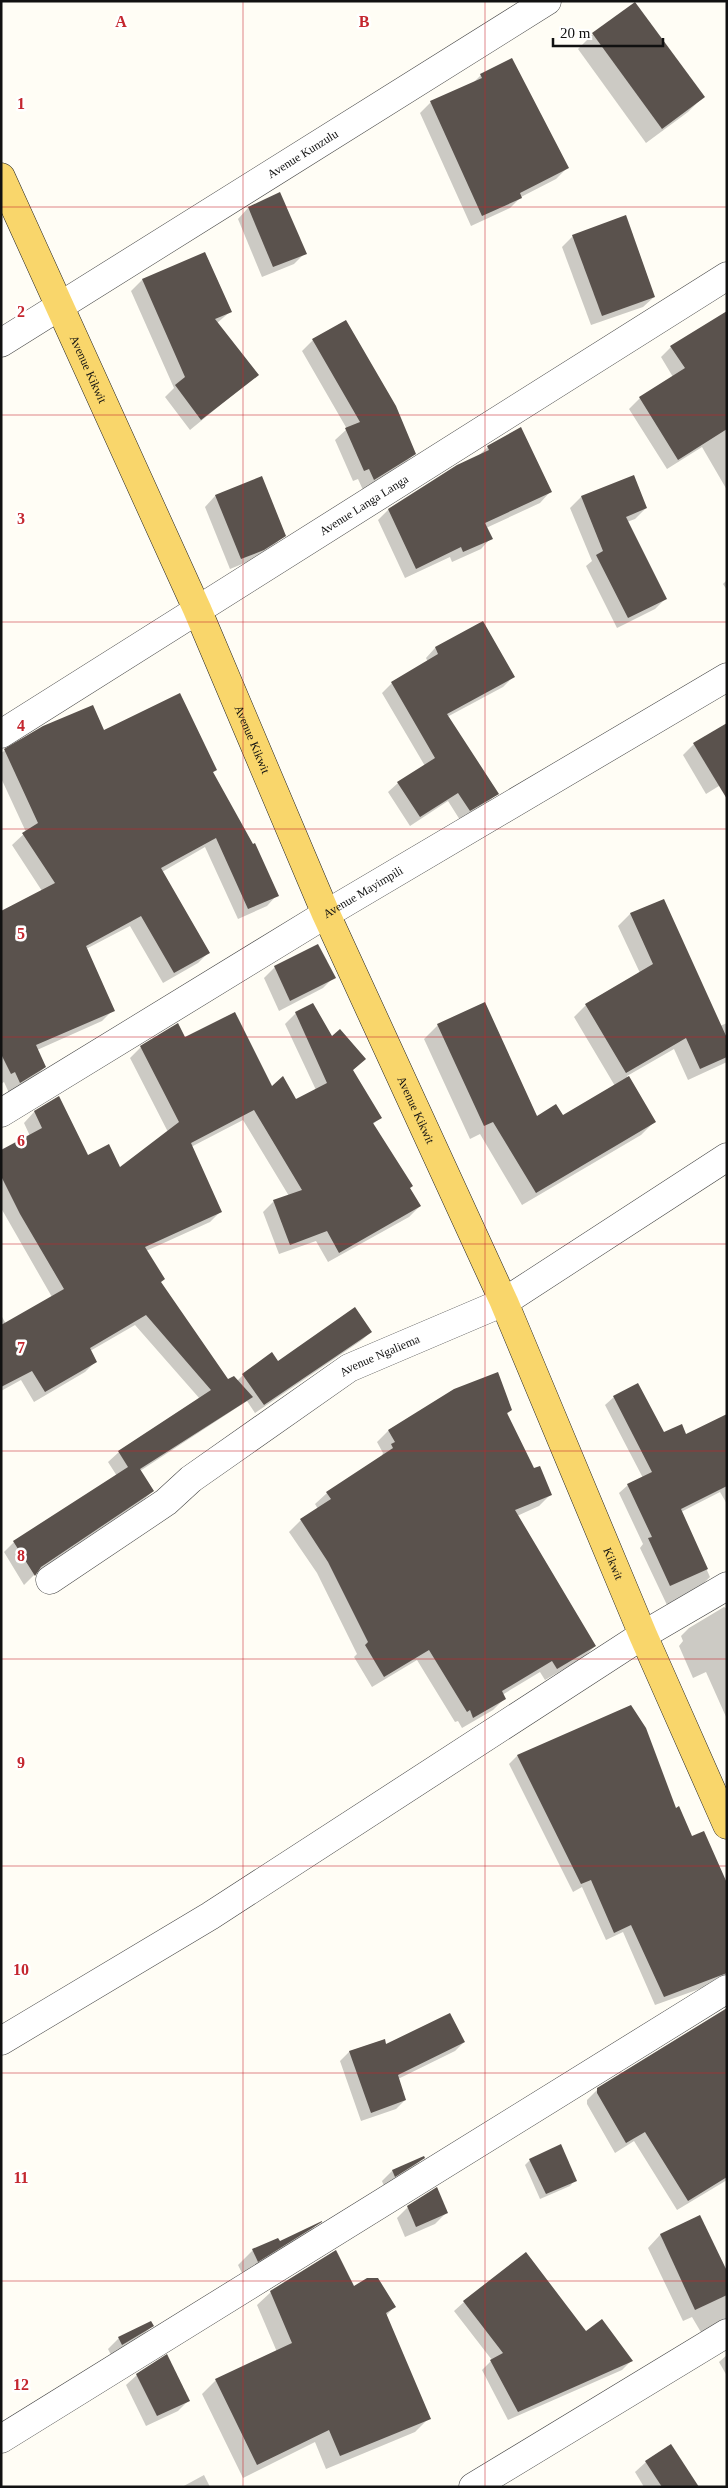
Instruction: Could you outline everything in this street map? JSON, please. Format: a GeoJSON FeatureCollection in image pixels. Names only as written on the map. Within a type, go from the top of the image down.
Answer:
{"type":"FeatureCollection","features":[{"type":"Feature","properties":{"kind":"main road","name":"Avenue Kikwit"},"geometry":{"type":"LineString","coordinates":[[1,177],[197,610],[326,914],[504,1302]]}},
{"type":"Feature","properties":{"kind":"main road","name":"Kikwit"},"geometry":{"type":"LineString","coordinates":[[504,1302],[643,1636],[727,1825]]}},
{"type":"Feature","properties":{"kind":"street","name":"Avenue Kunzulu"},"geometry":{"type":"LineString","coordinates":[[1,343],[547,1]]}},
{"type":"Feature","properties":{"kind":"street","name":"Avenue Langa Langa"},"geometry":{"type":"LineString","coordinates":[[1,734],[727,276]]}},
{"type":"Feature","properties":{"kind":"street","name":"Avenue Mayimpili"},"geometry":{"type":"LineString","coordinates":[[1,1113],[326,914],[727,677]]}},
{"type":"Feature","properties":{"kind":"street","name":"Avenue Ngaliema"},"geometry":{"type":"LineString","coordinates":[[50,1580],[166,1502],[191,1479],[349,1368],[504,1302],[727,1157]]}},
{"type":"Feature","properties":{"kind":"street"},"geometry":{"type":"LineString","coordinates":[[1,2041],[210,1916],[643,1636],[727,1586]]}},
{"type":"Feature","properties":{"kind":"street"},"geometry":{"type":"LineString","coordinates":[[1,2439],[727,1989]]}},
{"type":"Feature","properties":{"kind":"street"},"geometry":{"type":"LineString","coordinates":[[473,2487],[727,2333]]}},
{"type":"Feature","properties":{"kind":"building"},"geometry":{"type":"Polygon","coordinates":[[[635,2],[705,97],[662,129],[592,33],[635,2]]]}},
{"type":"Feature","properties":{"kind":"building"},"geometry":{"type":"Polygon","coordinates":[[[512,58],[569,168],[520,193],[522,198],[482,216],[430,101],[482,78],[480,74],[512,58]]]}},
{"type":"Feature","properties":{"kind":"building"},"geometry":{"type":"Polygon","coordinates":[[[280,192],[307,254],[273,267],[248,207],[280,192]]]}},
{"type":"Feature","properties":{"kind":"building"},"geometry":{"type":"Polygon","coordinates":[[[626,215],[655,297],[602,316],[572,235],[626,215]]]}},
{"type":"Feature","properties":{"kind":"building"},"geometry":{"type":"Polygon","coordinates":[[[205,252],[232,312],[215,319],[259,375],[201,420],[175,385],[185,377],[142,279],[205,252]]]}},
{"type":"Feature","properties":{"kind":"building"},"geometry":{"type":"Polygon","coordinates":[[[727,311],[727,429],[678,460],[639,397],[685,368],[670,346],[727,311]]]}},
{"type":"Feature","properties":{"kind":"building"},"geometry":{"type":"Polygon","coordinates":[[[346,320],[396,406],[416,454],[374,480],[369,469],[364,471],[345,428],[360,422],[312,339],[346,320]]]}},
{"type":"Feature","properties":{"kind":"building"},"geometry":{"type":"Polygon","coordinates":[[[521,427],[552,492],[485,523],[493,539],[463,552],[461,547],[416,569],[388,509],[457,465],[489,450],[487,446],[521,427]]]}},
{"type":"Feature","properties":{"kind":"building"},"geometry":{"type":"Polygon","coordinates":[[[634,475],[647,508],[626,517],[667,599],[628,618],[596,555],[603,551],[581,496],[634,475]]]}},
{"type":"Feature","properties":{"kind":"building"},"geometry":{"type":"Polygon","coordinates":[[[262,476],[286,536],[264,550],[241,559],[215,495],[262,476]]]}},
{"type":"Feature","properties":{"kind":"building"},"geometry":{"type":"Polygon","coordinates":[[[483,621],[515,677],[447,714],[499,794],[470,811],[458,793],[420,817],[397,782],[435,758],[391,682],[438,654],[435,647],[483,621]]]}},
{"type":"Feature","properties":{"kind":"building"},"geometry":{"type":"Polygon","coordinates":[[[180,693],[217,770],[213,772],[253,844],[255,843],[279,896],[248,909],[216,838],[161,868],[210,953],[174,973],[141,916],[86,946],[115,1011],[36,1045],[46,1067],[20,1083],[15,1072],[11,1074],[1,1054],[1,911],[55,883],[22,833],[38,823],[4,749],[43,726],[93,705],[104,730],[180,693]]]}},
{"type":"Feature","properties":{"kind":"building"},"geometry":{"type":"Polygon","coordinates":[[[727,723],[727,799],[693,743],[727,723]]]}},
{"type":"Feature","properties":{"kind":"building"},"geometry":{"type":"Polygon","coordinates":[[[664,899],[727,1038],[727,1057],[700,1069],[686,1038],[626,1073],[585,1004],[653,964],[630,913],[664,899]]]}},
{"type":"Feature","properties":{"kind":"building"},"geometry":{"type":"Polygon","coordinates":[[[318,944],[336,978],[290,1001],[274,966],[318,944]]]}},
{"type":"Feature","properties":{"kind":"building"},"geometry":{"type":"Polygon","coordinates":[[[485,1002],[537,1116],[556,1104],[563,1115],[629,1076],[656,1122],[536,1193],[493,1122],[484,1126],[437,1024],[485,1002]]]}},
{"type":"Feature","properties":{"kind":"building"},"geometry":{"type":"Polygon","coordinates":[[[313,1003],[332,1036],[340,1029],[366,1059],[353,1070],[382,1118],[373,1123],[413,1186],[410,1188],[421,1206],[339,1253],[327,1231],[290,1245],[273,1200],[302,1190],[254,1110],[191,1143],[222,1212],[145,1247],[165,1279],[161,1282],[228,1379],[234,1376],[253,1397],[140,1469],[154,1491],[41,1567],[35,1576],[13,1541],[128,1467],[118,1451],[211,1390],[146,1315],[90,1348],[97,1362],[45,1392],[32,1371],[1,1387],[1,1325],[64,1289],[20,1214],[1,1176],[1,1150],[42,1128],[34,1111],[59,1096],[88,1155],[109,1144],[120,1167],[179,1122],[140,1046],[178,1023],[185,1037],[235,1012],[272,1086],[283,1076],[296,1099],[327,1083],[295,1012],[313,1003]]]}},
{"type":"Feature","properties":{"kind":"building"},"geometry":{"type":"Polygon","coordinates":[[[355,1307],[372,1332],[264,1405],[242,1374],[272,1352],[278,1361],[355,1307]]]}},
{"type":"Feature","properties":{"kind":"building"},"geometry":{"type":"Polygon","coordinates":[[[498,1372],[512,1410],[507,1413],[534,1468],[540,1466],[552,1495],[515,1510],[596,1646],[557,1669],[552,1661],[502,1691],[506,1699],[473,1718],[470,1710],[467,1712],[429,1650],[384,1677],[365,1645],[368,1642],[328,1562],[300,1519],[331,1499],[326,1492],[393,1448],[391,1444],[395,1442],[388,1430],[454,1389],[498,1372]]]}},
{"type":"Feature","properties":{"kind":"building"},"geometry":{"type":"Polygon","coordinates":[[[638,1383],[664,1432],[682,1424],[686,1434],[727,1414],[727,1486],[681,1509],[708,1569],[670,1586],[648,1538],[652,1537],[627,1484],[652,1472],[613,1396],[638,1383]]]}},
{"type":"Feature","properties":{"kind":"building"},"geometry":{"type":"Polygon","coordinates":[[[631,1705],[646,1728],[676,1808],[679,1806],[692,1836],[704,1831],[727,1883],[727,1973],[664,1997],[631,1925],[614,1933],[591,1880],[581,1884],[517,1755],[631,1705]]]}},
{"type":"Feature","properties":{"kind":"building"},"geometry":{"type":"Polygon","coordinates":[[[727,2008],[727,2177],[688,2201],[645,2132],[626,2143],[597,2093],[597,2088],[727,2008]]]}},
{"type":"Feature","properties":{"kind":"building"},"geometry":{"type":"Polygon","coordinates":[[[450,2013],[465,2042],[398,2075],[406,2100],[371,2113],[349,2051],[385,2039],[386,2044],[450,2013]]]}},
{"type":"Feature","properties":{"kind":"building"},"geometry":{"type":"Polygon","coordinates":[[[561,2144],[577,2181],[546,2194],[529,2159],[561,2144]]]}},
{"type":"Feature","properties":{"kind":"building"},"geometry":{"type":"Polygon","coordinates":[[[424,2156],[425,2158],[395,2177],[392,2170],[424,2156]]]}},
{"type":"Feature","properties":{"kind":"building"},"geometry":{"type":"Polygon","coordinates":[[[437,2187],[448,2213],[416,2227],[407,2206],[437,2187]]]}},
{"type":"Feature","properties":{"kind":"building"},"geometry":{"type":"Polygon","coordinates":[[[700,2215],[727,2271],[727,2295],[695,2310],[660,2234],[700,2215]]]}},
{"type":"Feature","properties":{"kind":"building"},"geometry":{"type":"Polygon","coordinates":[[[322,2221],[258,2262],[252,2249],[278,2238],[280,2241],[322,2221]]]}},
{"type":"Feature","properties":{"kind":"building"},"geometry":{"type":"Polygon","coordinates":[[[336,2250],[354,2286],[367,2278],[378,2278],[396,2307],[386,2313],[431,2419],[340,2456],[329,2430],[257,2465],[215,2379],[292,2343],[270,2291],[336,2250]]]}},
{"type":"Feature","properties":{"kind":"building"},"geometry":{"type":"Polygon","coordinates":[[[526,2252],[586,2331],[602,2319],[633,2361],[518,2412],[490,2360],[503,2353],[463,2301],[526,2252]]]}},
{"type":"Feature","properties":{"kind":"building"},"geometry":{"type":"Polygon","coordinates":[[[151,2321],[154,2326],[122,2345],[118,2337],[151,2321]]]}},
{"type":"Feature","properties":{"kind":"building"},"geometry":{"type":"Polygon","coordinates":[[[167,2354],[190,2401],[157,2416],[136,2374],[167,2354]]]}},
{"type":"Feature","properties":{"kind":"building"},"geometry":{"type":"Polygon","coordinates":[[[671,2444],[699,2487],[662,2487],[645,2461],[671,2444]]]}}]}
